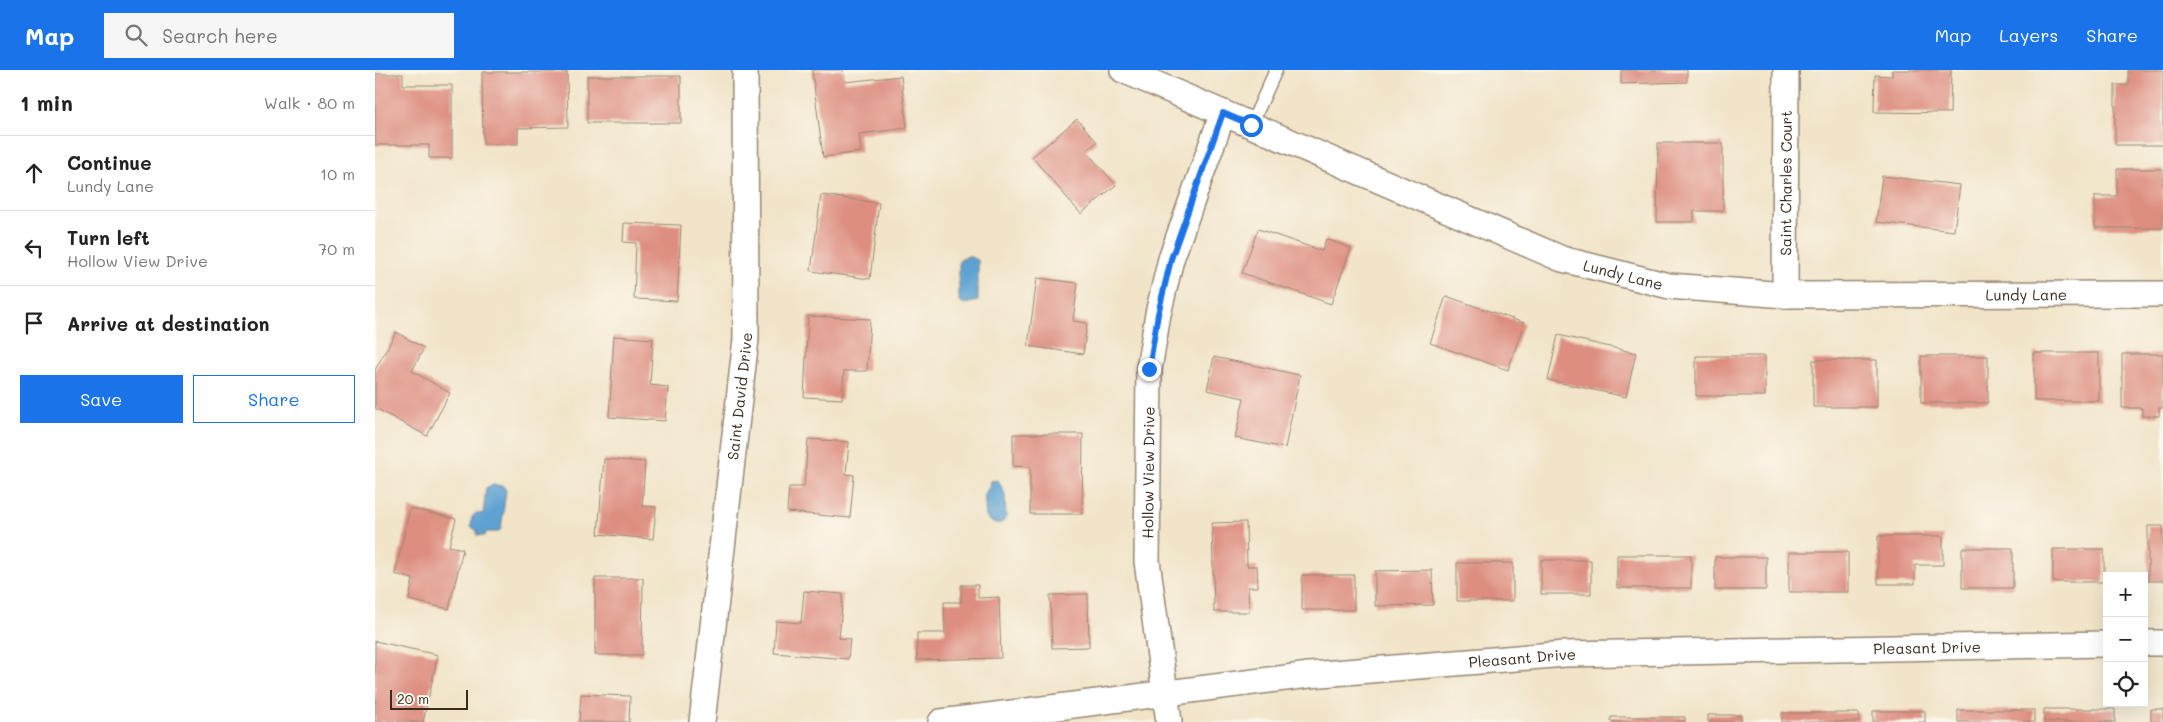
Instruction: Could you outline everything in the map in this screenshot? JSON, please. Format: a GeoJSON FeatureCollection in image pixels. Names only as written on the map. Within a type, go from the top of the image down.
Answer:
{"type":"FeatureCollection","features":[{"type":"Feature","properties":{"kind":"street","name":"Saint David Drive"},"geometry":{"type":"LineString","coordinates":[[702,722],[746,339],[745,70]]}},
{"type":"Feature","properties":{"kind":"street","name":"Lundy Lane"},"geometry":{"type":"LineString","coordinates":[[1123,70],[1562,259],[1669,286],[1785,295],[2163,294]]}},
{"type":"Feature","properties":{"kind":"street","name":"Saint Charles Court"},"geometry":{"type":"LineString","coordinates":[[1785,295],[1786,70]]}},
{"type":"Feature","properties":{"kind":"street","name":"Hollow View Drive"},"geometry":{"type":"LineString","coordinates":[[1169,722],[1147,561],[1149,369],[1158,314],[1171,259],[1223,113]]}},
{"type":"Feature","properties":{"kind":"street"},"geometry":{"type":"LineString","coordinates":[[2148,643],[2163,643]]}},
{"type":"Feature","properties":{"kind":"street","name":"Pleasant Drive"},"geometry":{"type":"LineString","coordinates":[[941,722],[1309,675],[1565,654],[2103,644]]}},
{"type":"Feature","properties":{"kind":"street"},"geometry":{"type":"LineString","coordinates":[[702,722],[708,722]]}},
{"type":"Feature","properties":{"kind":"lane"},"geometry":{"type":"LineString","coordinates":[[1251,125],[1276,70]]}},
{"type":"Feature","properties":{"kind":"water"},"geometry":{"type":"Polygon","coordinates":[[[968,256],[978,260],[978,301],[965,304],[959,301],[959,261],[968,256]]]}},
{"type":"Feature","properties":{"kind":"water"},"geometry":{"type":"Polygon","coordinates":[[[998,480],[1005,494],[1006,516],[1003,522],[996,523],[986,517],[984,495],[991,481],[998,480]]]}},
{"type":"Feature","properties":{"kind":"water"},"geometry":{"type":"Polygon","coordinates":[[[491,485],[503,486],[506,490],[501,529],[498,532],[486,532],[485,536],[477,535],[477,530],[471,527],[472,517],[476,513],[483,514],[486,488],[491,485]]]}},
{"type":"Feature","properties":{"kind":"building"},"geometry":{"type":"Polygon","coordinates":[[[812,70],[843,70],[845,82],[901,76],[907,128],[859,134],[861,152],[823,157],[812,70]]]}},
{"type":"Feature","properties":{"kind":"building"},"geometry":{"type":"Polygon","coordinates":[[[1621,70],[1687,70],[1687,82],[1621,84],[1621,70]]]}},
{"type":"Feature","properties":{"kind":"building"},"geometry":{"type":"Polygon","coordinates":[[[1892,70],[1951,70],[1950,113],[1874,112],[1875,75],[1892,76],[1892,70]]]}},
{"type":"Feature","properties":{"kind":"building"},"geometry":{"type":"Polygon","coordinates":[[[2128,70],[2163,70],[2163,145],[2115,145],[2115,85],[2128,85],[2128,70]]]}},
{"type":"Feature","properties":{"kind":"building"},"geometry":{"type":"Polygon","coordinates":[[[482,72],[567,72],[568,127],[518,128],[518,144],[483,144],[482,72]]]}},
{"type":"Feature","properties":{"kind":"building"},"geometry":{"type":"Polygon","coordinates":[[[375,74],[403,74],[403,85],[452,85],[452,158],[429,158],[429,145],[375,145],[375,74]]]}},
{"type":"Feature","properties":{"kind":"building"},"geometry":{"type":"Polygon","coordinates":[[[587,76],[681,76],[681,123],[587,123],[587,76]]]}},
{"type":"Feature","properties":{"kind":"building"},"geometry":{"type":"Polygon","coordinates":[[[1077,119],[1097,142],[1086,151],[1116,185],[1081,214],[1032,157],[1077,119]]]}},
{"type":"Feature","properties":{"kind":"building"},"geometry":{"type":"Polygon","coordinates":[[[1658,143],[1723,143],[1723,211],[1694,211],[1694,222],[1657,222],[1658,143]]]}},
{"type":"Feature","properties":{"kind":"building"},"geometry":{"type":"Polygon","coordinates":[[[2117,169],[2163,169],[2163,228],[2095,228],[2095,196],[2117,196],[2117,169]]]}},
{"type":"Feature","properties":{"kind":"building"},"geometry":{"type":"Polygon","coordinates":[[[1882,176],[1960,185],[1954,231],[1876,222],[1882,176]]]}},
{"type":"Feature","properties":{"kind":"building"},"geometry":{"type":"Polygon","coordinates":[[[821,195],[879,203],[870,279],[811,271],[821,195]]]}},
{"type":"Feature","properties":{"kind":"building"},"geometry":{"type":"Polygon","coordinates":[[[624,223],[681,225],[677,301],[634,299],[636,243],[623,242],[624,223]]]}},
{"type":"Feature","properties":{"kind":"building"},"geometry":{"type":"Polygon","coordinates":[[[1258,229],[1322,251],[1326,239],[1351,248],[1331,304],[1242,273],[1258,229]]]}},
{"type":"Feature","properties":{"kind":"building"},"geometry":{"type":"Polygon","coordinates":[[[1037,278],[1078,283],[1073,321],[1087,323],[1083,354],[1028,346],[1037,278]]]}},
{"type":"Feature","properties":{"kind":"building"},"geometry":{"type":"Polygon","coordinates":[[[1446,296],[1524,323],[1508,370],[1430,343],[1446,296]]]}},
{"type":"Feature","properties":{"kind":"building"},"geometry":{"type":"Polygon","coordinates":[[[808,316],[870,319],[867,371],[844,371],[842,399],[804,397],[808,316]]]}},
{"type":"Feature","properties":{"kind":"building"},"geometry":{"type":"Polygon","coordinates":[[[396,332],[424,348],[412,371],[450,393],[427,436],[375,408],[375,370],[396,332]]]}},
{"type":"Feature","properties":{"kind":"building"},"geometry":{"type":"Polygon","coordinates":[[[1558,335],[1636,353],[1626,397],[1548,380],[1558,335]]]}},
{"type":"Feature","properties":{"kind":"building"},"geometry":{"type":"Polygon","coordinates":[[[614,336],[653,339],[650,385],[668,387],[665,421],[609,417],[614,336]]]}},
{"type":"Feature","properties":{"kind":"building"},"geometry":{"type":"Polygon","coordinates":[[[2034,353],[2099,353],[2099,401],[2034,401],[2034,353]]]}},
{"type":"Feature","properties":{"kind":"building"},"geometry":{"type":"Polygon","coordinates":[[[2122,354],[2163,354],[2163,408],[2159,408],[2159,416],[2142,416],[2142,408],[2122,408],[2122,354]]]}},
{"type":"Feature","properties":{"kind":"building"},"geometry":{"type":"Polygon","coordinates":[[[1696,356],[1765,356],[1765,396],[1696,396],[1696,356]]]}},
{"type":"Feature","properties":{"kind":"building"},"geometry":{"type":"Polygon","coordinates":[[[1921,356],[1988,356],[1988,403],[1921,403],[1921,356]]]}},
{"type":"Feature","properties":{"kind":"building"},"geometry":{"type":"Polygon","coordinates":[[[1214,357],[1300,375],[1285,448],[1235,438],[1244,398],[1207,390],[1214,357]]]}},
{"type":"Feature","properties":{"kind":"building"},"geometry":{"type":"Polygon","coordinates":[[[1813,360],[1877,360],[1877,407],[1813,407],[1813,360]]]}},
{"type":"Feature","properties":{"kind":"building"},"geometry":{"type":"Polygon","coordinates":[[[1013,434],[1083,434],[1082,514],[1030,514],[1030,467],[1013,466],[1013,434]]]}},
{"type":"Feature","properties":{"kind":"building"},"geometry":{"type":"Polygon","coordinates":[[[808,439],[849,442],[846,474],[854,475],[850,518],[787,512],[789,487],[804,487],[808,439]]]}},
{"type":"Feature","properties":{"kind":"building"},"geometry":{"type":"Polygon","coordinates":[[[604,459],[645,462],[642,506],[656,507],[653,539],[598,534],[604,459]]]}},
{"type":"Feature","properties":{"kind":"building"},"geometry":{"type":"Polygon","coordinates":[[[410,508],[456,519],[449,546],[463,549],[449,609],[409,600],[413,579],[395,574],[410,508]]]}},
{"type":"Feature","properties":{"kind":"building"},"geometry":{"type":"Polygon","coordinates":[[[1246,522],[1247,566],[1257,566],[1258,587],[1248,587],[1249,612],[1214,612],[1212,523],[1246,522]]]}},
{"type":"Feature","properties":{"kind":"building"},"geometry":{"type":"Polygon","coordinates":[[[2148,526],[2163,526],[2163,581],[2148,581],[2148,526]]]}},
{"type":"Feature","properties":{"kind":"building"},"geometry":{"type":"Polygon","coordinates":[[[1878,536],[1943,536],[1943,565],[1915,565],[1915,584],[1878,584],[1878,536]]]}},
{"type":"Feature","properties":{"kind":"building"},"geometry":{"type":"Polygon","coordinates":[[[1962,548],[2013,548],[2013,588],[1962,588],[1962,548]]]}},
{"type":"Feature","properties":{"kind":"building"},"geometry":{"type":"Polygon","coordinates":[[[2053,549],[2104,549],[2103,582],[2053,582],[2053,549]]]}},
{"type":"Feature","properties":{"kind":"building"},"geometry":{"type":"Polygon","coordinates":[[[1789,552],[1848,552],[1848,592],[1789,592],[1789,552]]]}},
{"type":"Feature","properties":{"kind":"building"},"geometry":{"type":"Polygon","coordinates":[[[1617,555],[1691,555],[1691,588],[1617,588],[1617,555]]]}},
{"type":"Feature","properties":{"kind":"building"},"geometry":{"type":"Polygon","coordinates":[[[1715,557],[1766,557],[1766,590],[1715,590],[1715,557]]]}},
{"type":"Feature","properties":{"kind":"building"},"geometry":{"type":"Polygon","coordinates":[[[1541,560],[1591,560],[1591,594],[1541,594],[1541,560]]]}},
{"type":"Feature","properties":{"kind":"building"},"geometry":{"type":"Polygon","coordinates":[[[1457,563],[1513,563],[1513,601],[1457,601],[1457,563]]]}},
{"type":"Feature","properties":{"kind":"building"},"geometry":{"type":"Polygon","coordinates":[[[1432,570],[1433,605],[1375,606],[1375,571],[1432,570]]]}},
{"type":"Feature","properties":{"kind":"building"},"geometry":{"type":"Polygon","coordinates":[[[1302,575],[1354,575],[1354,610],[1302,610],[1302,575]]]}},
{"type":"Feature","properties":{"kind":"building"},"geometry":{"type":"Polygon","coordinates":[[[595,578],[643,578],[642,655],[595,655],[595,578]]]}},
{"type":"Feature","properties":{"kind":"building"},"geometry":{"type":"Polygon","coordinates":[[[961,585],[978,585],[978,598],[999,597],[1001,658],[917,660],[917,633],[945,633],[944,602],[961,602],[961,585]]]}},
{"type":"Feature","properties":{"kind":"building"},"geometry":{"type":"Polygon","coordinates":[[[804,591],[843,594],[839,638],[850,639],[848,659],[774,653],[776,621],[801,623],[804,591]]]}},
{"type":"Feature","properties":{"kind":"building"},"geometry":{"type":"Polygon","coordinates":[[[1088,594],[1089,647],[1052,648],[1050,595],[1088,594]]]}},
{"type":"Feature","properties":{"kind":"building"},"geometry":{"type":"Polygon","coordinates":[[[375,641],[438,655],[423,722],[375,722],[375,641]]]}},
{"type":"Feature","properties":{"kind":"building"},"geometry":{"type":"Polygon","coordinates":[[[581,694],[630,696],[629,722],[579,722],[581,694]]]}},
{"type":"Feature","properties":{"kind":"building"},"geometry":{"type":"Polygon","coordinates":[[[2044,709],[2115,709],[2115,722],[2044,722],[2044,709]]]}},
{"type":"Feature","properties":{"kind":"building"},"geometry":{"type":"Polygon","coordinates":[[[2151,709],[2163,709],[2163,722],[2151,722],[2151,709]]]}},
{"type":"Feature","properties":{"kind":"building"},"geometry":{"type":"Polygon","coordinates":[[[1958,710],[2034,710],[2034,722],[1958,722],[1958,710]]]}},
{"type":"Feature","properties":{"kind":"building"},"geometry":{"type":"Polygon","coordinates":[[[1873,711],[1925,711],[1925,722],[1873,722],[1873,711]]]}},
{"type":"Feature","properties":{"kind":"building"},"geometry":{"type":"Polygon","coordinates":[[[1782,713],[1859,713],[1859,722],[1782,722],[1782,713]]]}},
{"type":"Feature","properties":{"kind":"building"},"geometry":{"type":"Polygon","coordinates":[[[1708,715],[1741,715],[1741,722],[1708,722],[1708,715]]]}},
{"type":"Feature","properties":{"kind":"building"},"geometry":{"type":"Polygon","coordinates":[[[1611,717],[1685,717],[1685,722],[1611,722],[1611,717]]]}},
{"type":"Feature","properties":{"kind":"route"},"geometry":{"type":"LineString","coordinates":[[1149,369],[1158,314],[1171,259],[1223,113],[1251,125]]}}]}
